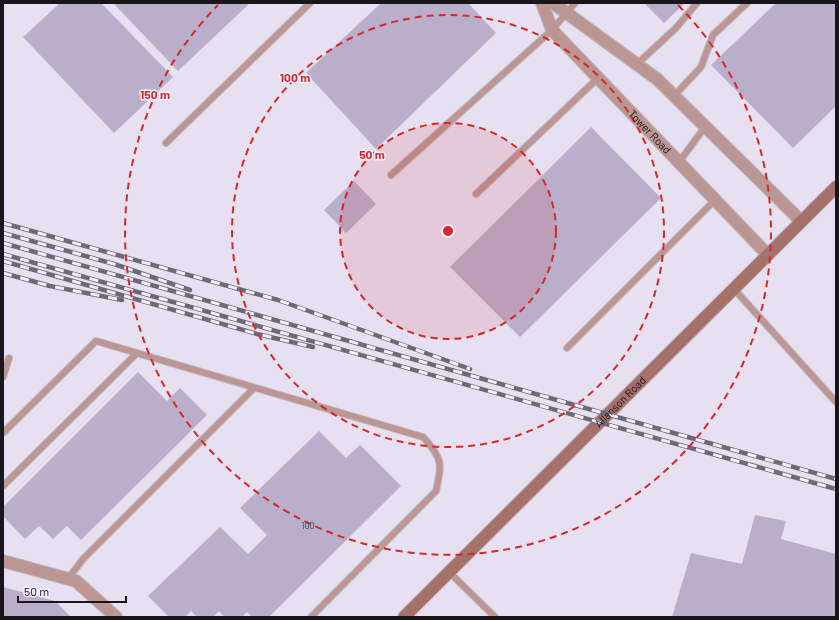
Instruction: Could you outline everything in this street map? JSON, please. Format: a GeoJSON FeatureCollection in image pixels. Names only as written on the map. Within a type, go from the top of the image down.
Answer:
{"type":"FeatureCollection","features":[{"type":"Feature","properties":{"kind":"street","name":"Tower Road"},"geometry":{"type":"LineString","coordinates":[[542,3],[552,30],[768,255]]}},
{"type":"Feature","properties":{"kind":"street"},"geometry":{"type":"LineString","coordinates":[[553,3],[657,79],[801,221]]}},
{"type":"Feature","properties":{"kind":"street","name":"Allanson Road"},"geometry":{"type":"LineString","coordinates":[[410,615],[449,572],[836,187]]}},
{"type":"Feature","properties":{"kind":"street"},"geometry":{"type":"LineString","coordinates":[[3,561],[76,581],[116,617]]}},
{"type":"Feature","properties":{"kind":"lane"},"geometry":{"type":"LineString","coordinates":[[166,143],[310,3]]}},
{"type":"Feature","properties":{"kind":"lane"},"geometry":{"type":"LineString","coordinates":[[391,175],[552,30],[575,3]]}},
{"type":"Feature","properties":{"kind":"lane"},"geometry":{"type":"LineString","coordinates":[[637,64],[676,28],[698,3]]}},
{"type":"Feature","properties":{"kind":"lane"},"geometry":{"type":"LineString","coordinates":[[674,96],[701,67],[713,35],[747,3]]}},
{"type":"Feature","properties":{"kind":"lane"},"geometry":{"type":"LineString","coordinates":[[476,194],[598,78]]}},
{"type":"Feature","properties":{"kind":"lane"},"geometry":{"type":"LineString","coordinates":[[679,162],[705,127]]}},
{"type":"Feature","properties":{"kind":"lane"},"geometry":{"type":"LineString","coordinates":[[567,348],[715,200]]}},
{"type":"Feature","properties":{"kind":"lane"},"geometry":{"type":"LineString","coordinates":[[734,289],[836,402]]}},
{"type":"Feature","properties":{"kind":"lane"},"geometry":{"type":"LineString","coordinates":[[3,433],[96,341],[423,437],[435,450],[441,467],[436,491],[311,617]]}},
{"type":"Feature","properties":{"kind":"lane"},"geometry":{"type":"LineString","coordinates":[[3,486],[137,353]]}},
{"type":"Feature","properties":{"kind":"lane"},"geometry":{"type":"LineString","coordinates":[[3,377],[9,358]]}},
{"type":"Feature","properties":{"kind":"lane"},"geometry":{"type":"LineString","coordinates":[[68,579],[84,559],[254,388]]}},
{"type":"Feature","properties":{"kind":"lane"},"geometry":{"type":"LineString","coordinates":[[449,572],[495,617]]}},
{"type":"Feature","properties":{"kind":"building"},"geometry":{"type":"Polygon","coordinates":[[[60,3],[101,3],[173,77],[114,133],[23,37],[60,3]]]}},
{"type":"Feature","properties":{"kind":"building"},"geometry":{"type":"Polygon","coordinates":[[[113,3],[250,3],[178,71],[113,3]]]}},
{"type":"Feature","properties":{"kind":"building"},"geometry":{"type":"Polygon","coordinates":[[[381,3],[468,3],[496,33],[376,149],[306,73],[381,3]]]}},
{"type":"Feature","properties":{"kind":"building"},"geometry":{"type":"Polygon","coordinates":[[[644,3],[685,3],[664,23],[644,3]]]}},
{"type":"Feature","properties":{"kind":"building"},"geometry":{"type":"Polygon","coordinates":[[[776,3],[836,3],[836,106],[793,148],[711,65],[776,3]]]}},
{"type":"Feature","properties":{"kind":"building"},"geometry":{"type":"Polygon","coordinates":[[[591,127],[661,198],[520,337],[450,267],[591,127]]]}},
{"type":"Feature","properties":{"kind":"building"},"geometry":{"type":"Polygon","coordinates":[[[354,181],[376,204],[346,233],[324,210],[354,181]]]}},
{"type":"Feature","properties":{"kind":"building"},"geometry":{"type":"Polygon","coordinates":[[[138,372],[167,401],[180,388],[207,415],[81,540],[67,526],[53,539],[39,526],[25,539],[3,516],[3,507],[138,372]]]}},
{"type":"Feature","properties":{"kind":"building"},"geometry":{"type":"Polygon","coordinates":[[[319,431],[346,458],[360,445],[401,486],[269,617],[252,617],[247,612],[242,617],[225,617],[219,611],[213,617],[197,617],[191,611],[185,617],[169,617],[148,596],[220,527],[248,554],[267,535],[240,508],[319,431]]]}},
{"type":"Feature","properties":{"kind":"building"},"geometry":{"type":"Polygon","coordinates":[[[755,515],[786,521],[781,539],[836,554],[836,617],[672,617],[691,553],[742,564],[755,515]]]}},
{"type":"Feature","properties":{"kind":"building"},"geometry":{"type":"Polygon","coordinates":[[[3,587],[55,601],[71,617],[3,617],[3,587]]]}},
{"type":"Feature","properties":{"kind":"railway"},"geometry":{"type":"LineString","coordinates":[[3,223],[278,300],[470,369]]}},
{"type":"Feature","properties":{"kind":"railway"},"geometry":{"type":"LineString","coordinates":[[3,233],[114,264],[190,290]]}},
{"type":"Feature","properties":{"kind":"railway"},"geometry":{"type":"LineString","coordinates":[[3,243],[836,479]]}},
{"type":"Feature","properties":{"kind":"railway"},"geometry":{"type":"LineString","coordinates":[[3,254],[836,489]]}},
{"type":"Feature","properties":{"kind":"railway"},"geometry":{"type":"LineString","coordinates":[[3,261],[257,334],[313,347]]}},
{"type":"Feature","properties":{"kind":"railway"},"geometry":{"type":"LineString","coordinates":[[3,273],[50,286],[122,300]]}}]}
